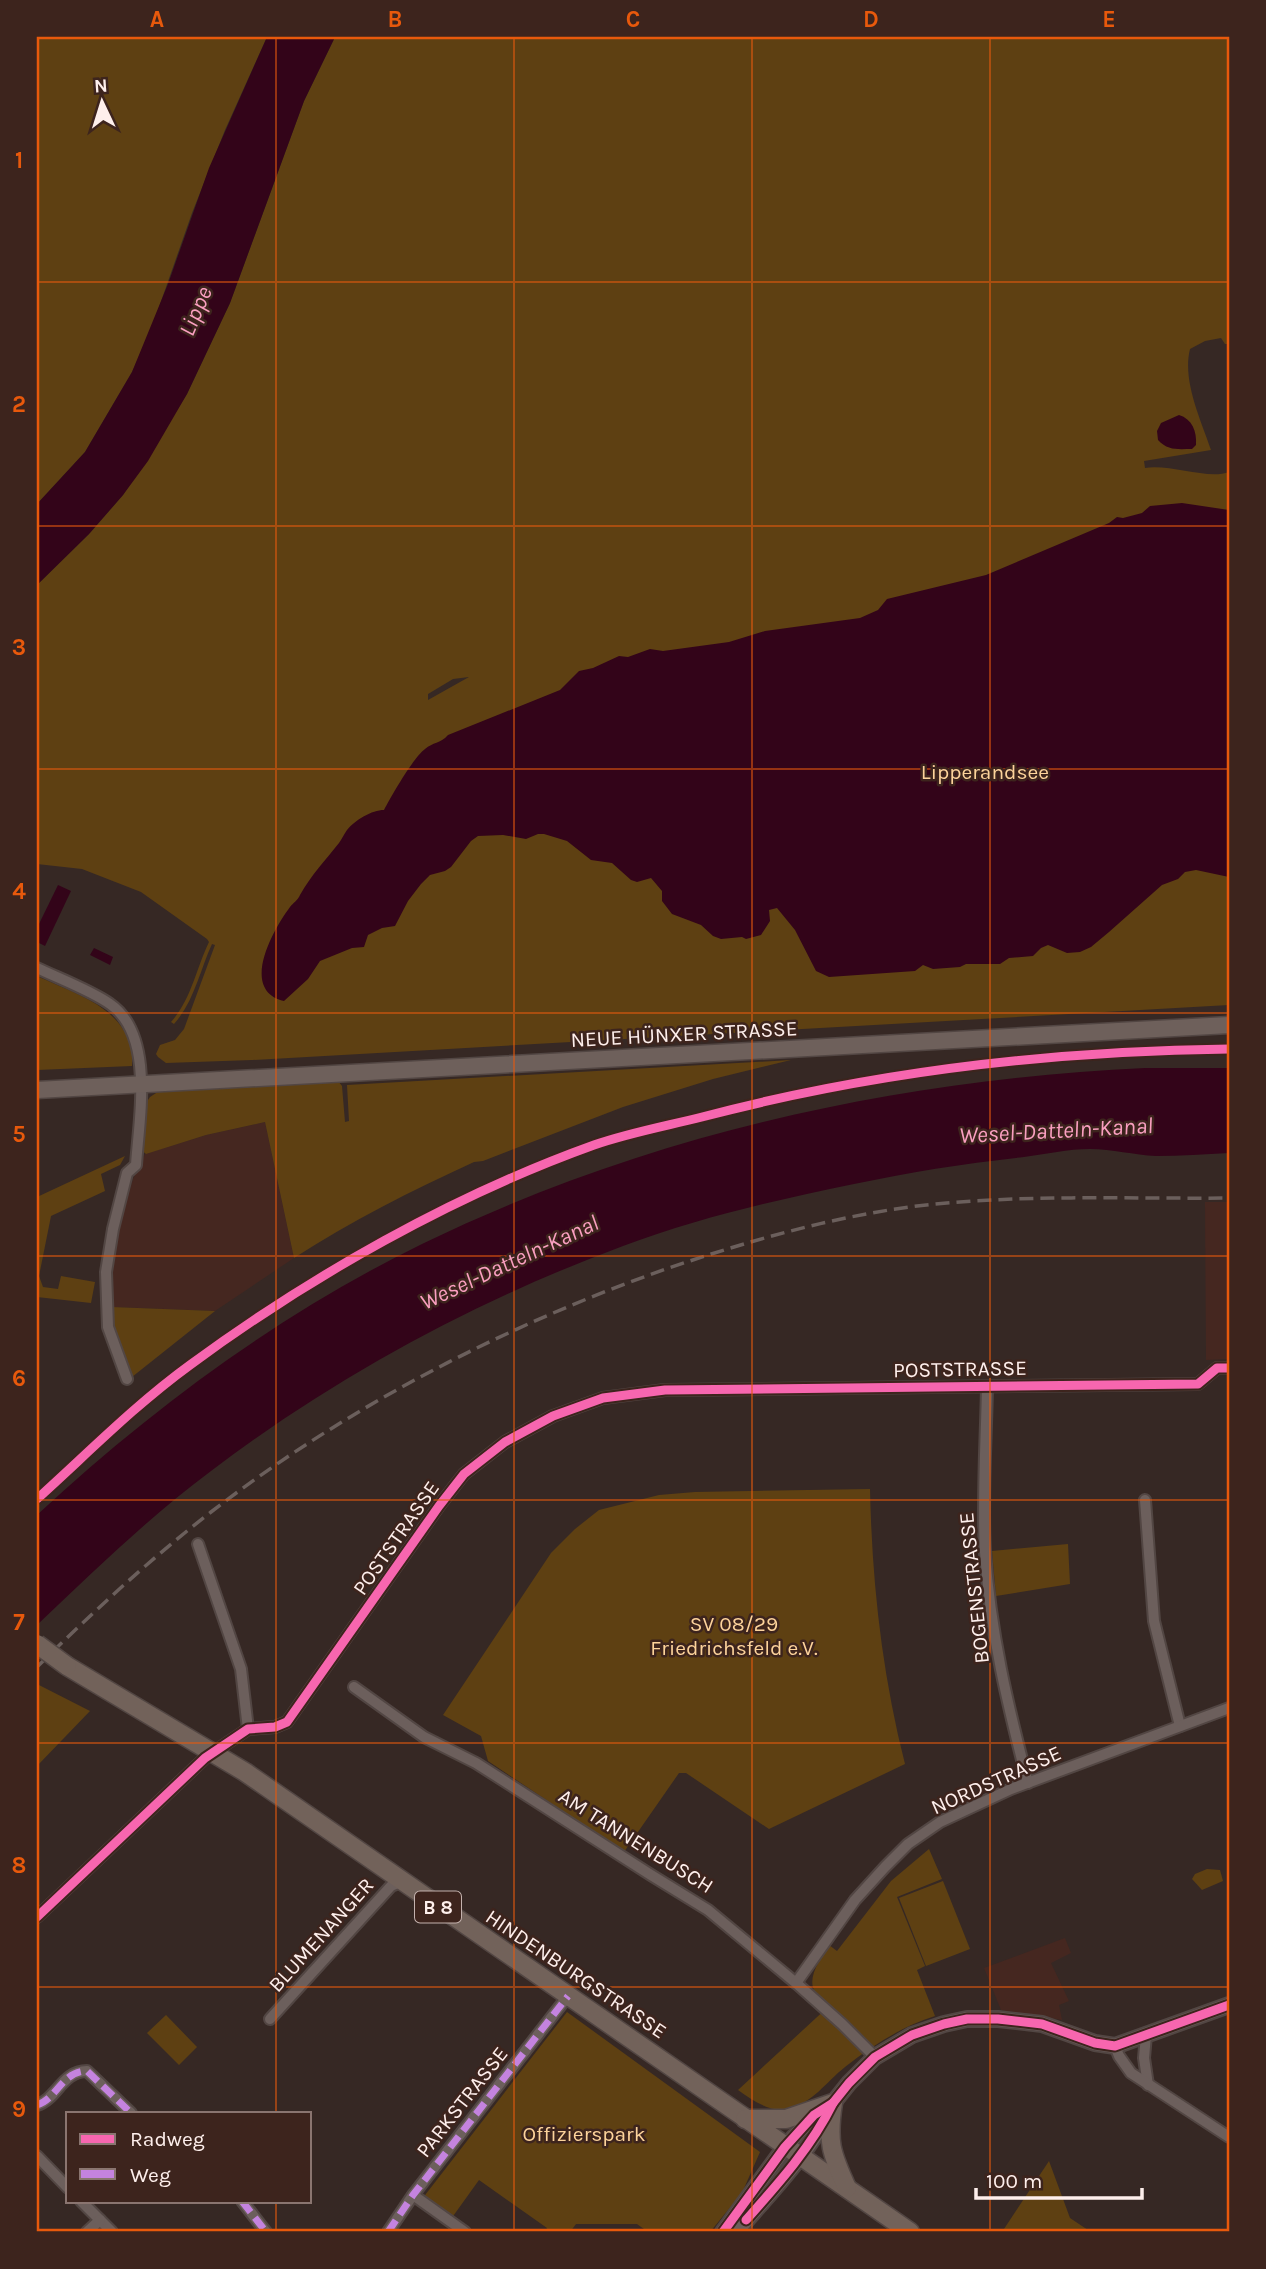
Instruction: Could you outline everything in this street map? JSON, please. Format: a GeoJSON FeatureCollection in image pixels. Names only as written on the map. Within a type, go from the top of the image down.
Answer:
{"type":"FeatureCollection","features":[{"type":"Feature","properties":{"kind":"main road","name":"NEUE HÜNXER STRASSE"},"geometry":{"type":"LineString","coordinates":[[37,1090],[1229,1024]]}},
{"type":"Feature","properties":{"kind":"main road","name":"HINDENBURGSTRASSE"},"geometry":{"type":"LineString","coordinates":[[37,1644],[67,1666],[245,1772],[910,2232]]}},
{"type":"Feature","properties":{"kind":"main road"},"geometry":{"type":"LineString","coordinates":[[745,2119],[786,2119],[833,2103],[829,2140],[832,2156],[847,2188]]}},
{"type":"Feature","properties":{"kind":"street"},"geometry":{"type":"LineString","coordinates":[[37,968],[111,1005],[125,1020],[137,1044],[141,1084],[136,1165],[127,1173],[106,1272],[108,1327],[127,1379]]}},
{"type":"Feature","properties":{"kind":"street","name":"POSTSTRASSE"},"geometry":{"type":"LineString","coordinates":[[37,1917],[213,1753],[248,1730],[275,1727],[287,1722],[464,1474],[505,1442],[554,1416],[603,1398],[665,1390],[1198,1384],[1217,1368],[1229,1368]]}},
{"type":"Feature","properties":{"kind":"street","name":"BOGENSTRASSE"},"geometry":{"type":"LineString","coordinates":[[987,1387],[985,1553],[1001,1674],[1028,1783]]}},
{"type":"Feature","properties":{"kind":"street"},"geometry":{"type":"LineString","coordinates":[[1145,1500],[1154,1621],[1180,1726]]}},
{"type":"Feature","properties":{"kind":"street"},"geometry":{"type":"LineString","coordinates":[[198,1544],[242,1669],[248,1730]]}},
{"type":"Feature","properties":{"kind":"street","name":"AM TANNENBUSCH"},"geometry":{"type":"LineString","coordinates":[[354,1686],[424,1737],[476,1763],[708,1910],[796,1983],[875,2057]]}},
{"type":"Feature","properties":{"kind":"street","name":"NORDSTRASSE"},"geometry":{"type":"LineString","coordinates":[[796,1983],[855,1900],[908,1844],[940,1822],[1028,1783],[1229,1708]]}},
{"type":"Feature","properties":{"kind":"street","name":"BLUMENANGER"},"geometry":{"type":"LineString","coordinates":[[270,2019],[391,1886],[403,1881]]}},
{"type":"Feature","properties":{"kind":"street","name":"PARKSTRASSE"},"geometry":{"type":"LineString","coordinates":[[388,2232],[413,2195],[568,1996]]}},
{"type":"Feature","properties":{"kind":"street"},"geometry":{"type":"LineString","coordinates":[[736,2232],[814,2115],[833,2103],[875,2057],[912,2035],[967,2019],[988,2018],[1042,2024],[1095,2043],[1115,2046],[1229,2005]]}},
{"type":"Feature","properties":{"kind":"street"},"geometry":{"type":"LineString","coordinates":[[1146,2035],[1144,2058],[1148,2085]]}},
{"type":"Feature","properties":{"kind":"street"},"geometry":{"type":"LineString","coordinates":[[1115,2046],[1132,2073],[1229,2137]]}},
{"type":"Feature","properties":{"kind":"street"},"geometry":{"type":"LineString","coordinates":[[37,2105],[43,2103],[69,2076],[78,2071],[87,2071],[130,2112]]}},
{"type":"Feature","properties":{"kind":"street"},"geometry":{"type":"LineString","coordinates":[[723,2232],[792,2151]]}},
{"type":"Feature","properties":{"kind":"street"},"geometry":{"type":"LineString","coordinates":[[37,2156],[66,2186]]}},
{"type":"Feature","properties":{"kind":"street"},"geometry":{"type":"LineString","coordinates":[[413,2195],[465,2232]]}},
{"type":"Feature","properties":{"kind":"street"},"geometry":{"type":"LineString","coordinates":[[82,2202],[112,2232]]}},
{"type":"Feature","properties":{"kind":"street"},"geometry":{"type":"LineString","coordinates":[[243,2202],[266,2232]]}},
{"type":"Feature","properties":{"kind":"street"},"geometry":{"type":"LineString","coordinates":[[87,2232],[100,2220]]}},
{"type":"Feature","properties":{"kind":"shaded area"},"geometry":{"type":"Polygon","coordinates":[[[265,1122],[294,1258],[215,1311],[112,1307],[111,1275],[118,1232],[133,1179],[145,1154],[206,1135],[265,1122]]]}},
{"type":"Feature","properties":{"kind":"shaded area"},"geometry":{"type":"Polygon","coordinates":[[[1205,1202],[1229,1202],[1229,1359],[1206,1360],[1205,1202]]]}},
{"type":"Feature","properties":{"kind":"shaded area"},"geometry":{"type":"Polygon","coordinates":[[[1065,1938],[1071,1953],[1051,1963],[1069,2001],[1059,2005],[1062,2020],[1001,2010],[984,1968],[1065,1938]]]}},
{"type":"Feature","properties":{"kind":"green space"},"geometry":{"type":"Polygon","coordinates":[[[37,37],[267,37],[225,130],[192,213],[152,327],[132,372],[85,452],[37,504],[37,37]]]}},
{"type":"Feature","properties":{"kind":"green space","name":"Lipperandsee"},"geometry":{"type":"Polygon","coordinates":[[[335,37],[1229,37],[1229,344],[1225,344],[1221,338],[1205,341],[1190,349],[1188,361],[1190,387],[1211,450],[1144,461],[1145,468],[1211,474],[1229,472],[1229,1005],[252,1060],[166,1063],[158,1057],[156,1054],[160,1045],[175,1040],[184,1029],[215,945],[212,944],[192,996],[174,1024],[171,1022],[188,994],[209,942],[207,939],[141,892],[82,869],[37,864],[37,585],[89,534],[123,495],[187,394],[230,303],[304,101],[335,37]],[[469,677],[453,679],[428,694],[428,700],[469,677]]]}},
{"type":"Feature","properties":{"kind":"green space"},"geometry":{"type":"Polygon","coordinates":[[[37,976],[92,1001],[115,1019],[131,1046],[132,1066],[37,1070],[37,976]]]}},
{"type":"Feature","properties":{"kind":"green space"},"geometry":{"type":"Polygon","coordinates":[[[791,1060],[713,1079],[623,1107],[483,1161],[474,1162],[337,1231],[294,1258],[265,1122],[206,1135],[146,1154],[140,1149],[146,1103],[159,1091],[338,1081],[342,1086],[345,1122],[349,1121],[347,1085],[791,1060]]]}},
{"type":"Feature","properties":{"kind":"green space"},"geometry":{"type":"Polygon","coordinates":[[[125,1156],[120,1165],[101,1174],[105,1191],[51,1216],[39,1276],[43,1287],[58,1289],[61,1276],[95,1282],[91,1303],[37,1297],[37,1197],[125,1156]]]}},
{"type":"Feature","properties":{"kind":"green space"},"geometry":{"type":"Polygon","coordinates":[[[112,1307],[215,1311],[132,1377],[114,1326],[112,1307]]]}},
{"type":"Feature","properties":{"kind":"green space","name":"SV 08/29 Friedrichsfeld e.V."},"geometry":{"type":"Polygon","coordinates":[[[870,1489],[880,1628],[890,1696],[905,1764],[769,1829],[686,1773],[679,1773],[624,1852],[488,1761],[481,1736],[443,1715],[551,1553],[599,1510],[659,1495],[695,1492],[870,1489]]]}},
{"type":"Feature","properties":{"kind":"green space"},"geometry":{"type":"Polygon","coordinates":[[[1068,1544],[1070,1584],[996,1596],[992,1551],[1068,1544]]]}},
{"type":"Feature","properties":{"kind":"green space"},"geometry":{"type":"Polygon","coordinates":[[[37,1684],[90,1711],[37,1766],[37,1684]]]}},
{"type":"Feature","properties":{"kind":"green space"},"geometry":{"type":"Polygon","coordinates":[[[929,1849],[942,1879],[897,1897],[925,1966],[917,1970],[935,2016],[899,2031],[877,2044],[797,2106],[775,2109],[738,2090],[829,2006],[816,1994],[812,1982],[815,1969],[829,1945],[837,1951],[891,1881],[929,1849]]]}},
{"type":"Feature","properties":{"kind":"green space"},"geometry":{"type":"Polygon","coordinates":[[[1207,1869],[1220,1870],[1223,1881],[1202,1890],[1192,1879],[1195,1874],[1207,1869]]]}},
{"type":"Feature","properties":{"kind":"green space"},"geometry":{"type":"Polygon","coordinates":[[[943,1881],[970,1949],[926,1966],[899,1898],[943,1881]]]}},
{"type":"Feature","properties":{"kind":"green space","name":"Offizierspark"},"geometry":{"type":"Polygon","coordinates":[[[567,2012],[760,2152],[742,2193],[710,2232],[648,2232],[637,2224],[576,2224],[570,2232],[545,2232],[547,2228],[479,2180],[451,2219],[422,2199],[567,2012]]]}},
{"type":"Feature","properties":{"kind":"green space"},"geometry":{"type":"Polygon","coordinates":[[[166,2015],[197,2047],[179,2065],[147,2033],[166,2015]]]}},
{"type":"Feature","properties":{"kind":"green space"},"geometry":{"type":"Polygon","coordinates":[[[1049,2161],[1070,2218],[1091,2232],[1002,2232],[1049,2161]]]}},
{"type":"Feature","properties":{"kind":"water","name":"Lippe"},"geometry":{"type":"Polygon","coordinates":[[[267,37],[335,37],[304,101],[230,303],[187,394],[148,461],[89,534],[37,585],[37,504],[85,452],[132,372],[168,284],[209,168],[267,37]]]}},
{"type":"Feature","properties":{"kind":"water"},"geometry":{"type":"Polygon","coordinates":[[[1179,415],[1187,419],[1196,435],[1196,445],[1192,449],[1169,448],[1158,440],[1157,431],[1161,423],[1179,415]]]}},
{"type":"Feature","properties":{"kind":"water"},"geometry":{"type":"Polygon","coordinates":[[[1182,503],[1229,510],[1229,877],[1196,870],[1185,872],[1178,879],[1162,885],[1091,947],[1080,952],[1067,953],[1048,945],[1033,956],[1009,958],[1000,964],[966,964],[933,969],[923,965],[915,971],[829,977],[816,971],[795,930],[777,908],[769,910],[770,921],[761,935],[746,939],[721,939],[713,936],[701,925],[672,914],[662,901],[662,891],[651,878],[637,882],[631,880],[612,863],[591,860],[567,841],[544,834],[526,839],[503,835],[478,836],[451,867],[430,875],[421,884],[408,901],[395,926],[382,928],[368,935],[364,947],[352,948],[320,961],[308,979],[284,1001],[271,995],[264,985],[262,972],[269,944],[283,917],[314,874],[350,826],[369,814],[384,810],[420,754],[448,735],[560,690],[579,671],[593,668],[619,656],[628,657],[650,649],[663,651],[729,642],[765,631],[860,618],[878,610],[887,599],[986,575],[1109,523],[1117,517],[1142,513],[1150,506],[1182,503]]]}},
{"type":"Feature","properties":{"kind":"water"},"geometry":{"type":"Polygon","coordinates":[[[58,885],[71,891],[45,946],[37,942],[37,928],[58,885]]]}},
{"type":"Feature","properties":{"kind":"water"},"geometry":{"type":"Polygon","coordinates":[[[94,948],[113,957],[110,965],[90,955],[94,948]]]}},
{"type":"Feature","properties":{"kind":"water","name":"Wesel-Datteln-Kanal"},"geometry":{"type":"Polygon","coordinates":[[[1145,1068],[1229,1068],[1229,1153],[1156,1156],[1082,1149],[981,1162],[796,1196],[708,1218],[623,1246],[461,1316],[357,1373],[307,1404],[211,1471],[166,1507],[37,1625],[37,1515],[126,1437],[220,1365],[319,1300],[422,1244],[508,1205],[595,1172],[684,1143],[774,1119],[958,1085],[1051,1074],[1145,1068]]]}},
{"type":"Feature","properties":{"kind":"railway"},"geometry":{"type":"LineString","coordinates":[[37,1667],[121,1587],[188,1530],[317,1438],[429,1372],[546,1316],[606,1292],[666,1269],[759,1240],[821,1223],[917,1206],[995,1200],[1229,1198]]}},
{"type":"Feature","properties":{"kind":"marked path"},"geometry":{"type":"LineString","coordinates":[[388,2232],[413,2195],[568,1996]]}},
{"type":"Feature","properties":{"kind":"marked path"},"geometry":{"type":"LineString","coordinates":[[37,2105],[50,2097],[71,2075],[87,2071],[130,2112]]}},
{"type":"Feature","properties":{"kind":"marked path"},"geometry":{"type":"LineString","coordinates":[[243,2202],[266,2232]]}},
{"type":"Feature","properties":{"kind":"cycle path"},"geometry":{"type":"LineString","coordinates":[[37,1499],[170,1380],[284,1300],[384,1241],[488,1188],[541,1165],[634,1133],[766,1101],[897,1076],[1096,1054],[1229,1049]]}},
{"type":"Feature","properties":{"kind":"cycle path"},"geometry":{"type":"LineString","coordinates":[[37,1917],[205,1758],[248,1729],[275,1727],[287,1722],[464,1474],[505,1442],[553,1416],[603,1398],[665,1390],[1198,1384],[1217,1368],[1229,1368]]}},
{"type":"Feature","properties":{"kind":"cycle path"},"geometry":{"type":"LineString","coordinates":[[723,2232],[785,2147],[814,2115],[833,2103],[875,2057],[912,2035],[967,2019],[998,2019],[1042,2024],[1095,2043],[1115,2046],[1229,2005]]}},
{"type":"Feature","properties":{"kind":"cycle path"},"geometry":{"type":"LineString","coordinates":[[746,2220],[805,2149],[833,2103]]}}]}
